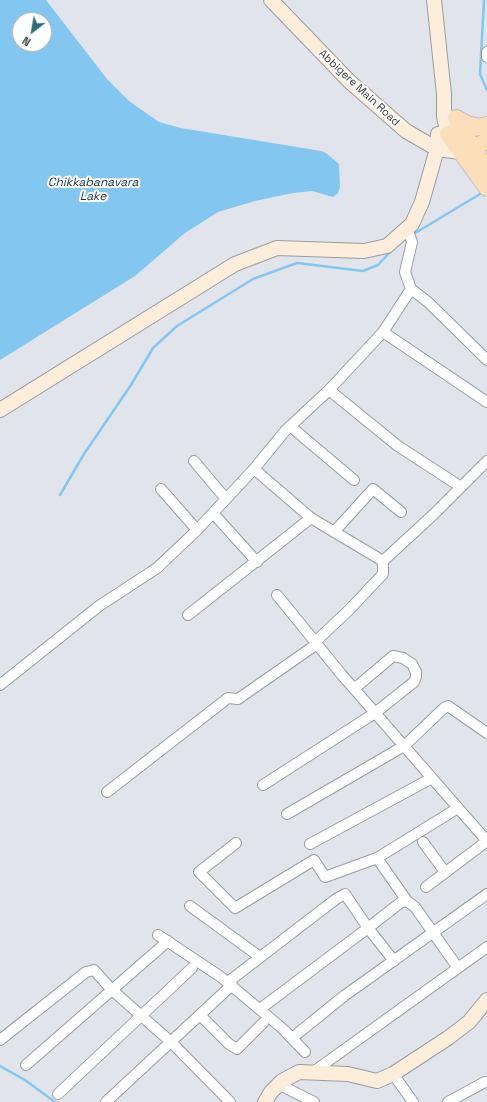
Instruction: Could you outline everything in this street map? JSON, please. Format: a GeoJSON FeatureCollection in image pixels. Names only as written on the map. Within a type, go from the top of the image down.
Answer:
{"type":"FeatureCollection","features":[{"type":"Feature","properties":{"kind":"main road"},"geometry":{"type":"LineString","coordinates":[[451,130],[466,124],[478,139],[487,170]]}},
{"type":"Feature","properties":{"kind":"main road"},"geometry":{"type":"LineString","coordinates":[[451,130],[478,139]]}},
{"type":"Feature","properties":{"kind":"main road"},"geometry":{"type":"LineString","coordinates":[[478,139],[487,188]]}},
{"type":"Feature","properties":{"kind":"street","name":"Abbigere Main Road"},"geometry":{"type":"LineString","coordinates":[[271,0],[349,81],[406,131],[437,149],[478,139]]}},
{"type":"Feature","properties":{"kind":"street"},"geometry":{"type":"LineString","coordinates":[[434,0],[444,94],[444,117],[451,130]]}},
{"type":"Feature","properties":{"kind":"street"},"geometry":{"type":"LineString","coordinates":[[487,52],[487,57]]}},
{"type":"Feature","properties":{"kind":"street"},"geometry":{"type":"LineString","coordinates":[[406,131],[451,130]]}},
{"type":"Feature","properties":{"kind":"street"},"geometry":{"type":"LineString","coordinates":[[451,130],[437,149],[422,202],[409,233],[410,252],[405,272],[411,289],[428,302],[487,360]]}},
{"type":"Feature","properties":{"kind":"street"},"geometry":{"type":"LineString","coordinates":[[0,410],[235,264],[277,248],[364,251],[387,246],[409,233]]}},
{"type":"Feature","properties":{"kind":"street"},"geometry":{"type":"LineString","coordinates":[[0,685],[99,606],[157,568],[197,530],[254,470],[290,426],[329,390],[383,332],[411,289]]}},
{"type":"Feature","properties":{"kind":"street"},"geometry":{"type":"LineString","coordinates":[[383,332],[487,402]]}},
{"type":"Feature","properties":{"kind":"street"},"geometry":{"type":"LineString","coordinates":[[329,390],[398,446],[461,488]]}},
{"type":"Feature","properties":{"kind":"street"},"geometry":{"type":"LineString","coordinates":[[290,426],[354,480]]}},
{"type":"Feature","properties":{"kind":"street"},"geometry":{"type":"LineString","coordinates":[[194,461],[226,499]]}},
{"type":"Feature","properties":{"kind":"street"},"geometry":{"type":"LineString","coordinates":[[107,792],[228,698],[238,699],[316,643],[348,612],[383,574],[383,561],[461,488],[487,461]]}},
{"type":"Feature","properties":{"kind":"street"},"geometry":{"type":"LineString","coordinates":[[254,470],[312,518],[383,561]]}},
{"type":"Feature","properties":{"kind":"street"},"geometry":{"type":"LineString","coordinates":[[161,488],[197,530]]}},
{"type":"Feature","properties":{"kind":"street"},"geometry":{"type":"LineString","coordinates":[[334,532],[373,489],[401,512]]}},
{"type":"Feature","properties":{"kind":"street"},"geometry":{"type":"LineString","coordinates":[[213,513],[257,562]]}},
{"type":"Feature","properties":{"kind":"street"},"geometry":{"type":"LineString","coordinates":[[188,615],[312,518]]}},
{"type":"Feature","properties":{"kind":"street"},"geometry":{"type":"LineString","coordinates":[[277,596],[354,689],[487,841],[426,887]]}},
{"type":"Feature","properties":{"kind":"street"},"geometry":{"type":"LineString","coordinates":[[263,785],[375,713],[414,682],[416,672],[412,664],[403,658],[393,656],[354,689]]}},
{"type":"Feature","properties":{"kind":"street"},"geometry":{"type":"LineString","coordinates":[[287,814],[404,746],[439,710],[448,706],[487,733]]}},
{"type":"Feature","properties":{"kind":"street"},"geometry":{"type":"LineString","coordinates":[[310,844],[432,778]]}},
{"type":"Feature","properties":{"kind":"street"},"geometry":{"type":"LineString","coordinates":[[236,843],[199,872],[235,908],[314,860],[325,877],[377,858],[458,808]]}},
{"type":"Feature","properties":{"kind":"street"},"geometry":{"type":"LineString","coordinates":[[423,842],[445,872]]}},
{"type":"Feature","properties":{"kind":"street"},"geometry":{"type":"LineString","coordinates":[[377,858],[407,901],[415,907],[458,968]]}},
{"type":"Feature","properties":{"kind":"street"},"geometry":{"type":"LineString","coordinates":[[106,1102],[260,957],[336,899],[345,894],[368,928],[394,961]]}},
{"type":"Feature","properties":{"kind":"street"},"geometry":{"type":"LineString","coordinates":[[292,1038],[344,996],[487,894]]}},
{"type":"Feature","properties":{"kind":"street"},"geometry":{"type":"LineString","coordinates":[[260,1009],[400,903],[407,901]]}},
{"type":"Feature","properties":{"kind":"street"},"geometry":{"type":"LineString","coordinates":[[190,906],[260,957]]}},
{"type":"Feature","properties":{"kind":"street"},"geometry":{"type":"LineString","coordinates":[[158,935],[230,984],[292,1038],[305,1052]]}},
{"type":"Feature","properties":{"kind":"street"},"geometry":{"type":"LineString","coordinates":[[26,1065],[168,941]]}},
{"type":"Feature","properties":{"kind":"street"},"geometry":{"type":"LineString","coordinates":[[313,1072],[487,947]]}},
{"type":"Feature","properties":{"kind":"street"},"geometry":{"type":"LineString","coordinates":[[58,1094],[192,968]]}},
{"type":"Feature","properties":{"kind":"street"},"geometry":{"type":"LineString","coordinates":[[0,1040],[90,970],[94,970],[112,990],[171,1042],[224,1100]]}},
{"type":"Feature","properties":{"kind":"street"},"geometry":{"type":"LineString","coordinates":[[265,1102],[278,1084],[299,1072],[348,1074],[377,1081],[393,1074],[469,1022],[487,1000]]}},
{"type":"Feature","properties":{"kind":"street"},"geometry":{"type":"LineString","coordinates":[[200,1015],[232,1047],[237,1049],[263,1023]]}},
{"type":"Feature","properties":{"kind":"street"},"geometry":{"type":"LineString","coordinates":[[393,1074],[413,1102]]}},
{"type":"Feature","properties":{"kind":"street"},"geometry":{"type":"LineString","coordinates":[[448,1102],[484,1082]]}},
{"type":"Feature","properties":{"kind":"street"},"geometry":{"type":"LineString","coordinates":[[278,1084],[314,1102]]}},
{"type":"Feature","properties":{"kind":"water","name":"Chikkabanavara Lake"},"geometry":{"type":"Polygon","coordinates":[[[0,0],[46,0],[107,79],[129,101],[159,122],[181,128],[321,151],[326,153],[339,164],[340,187],[338,193],[333,197],[312,191],[293,193],[255,201],[218,212],[185,233],[135,276],[0,360],[0,0]]]}},
{"type":"Feature","properties":{"kind":"waterway"},"geometry":{"type":"LineString","coordinates":[[484,0],[480,74],[487,90]]}},
{"type":"Feature","properties":{"kind":"waterway"},"geometry":{"type":"LineString","coordinates":[[412,235],[480,194]]}},
{"type":"Feature","properties":{"kind":"waterway"},"geometry":{"type":"LineString","coordinates":[[60,495],[84,454],[131,385],[153,348],[177,326],[253,279],[297,263],[363,271],[378,265],[392,250]]}},
{"type":"Feature","properties":{"kind":"waterway"},"geometry":{"type":"LineString","coordinates":[[0,1066],[25,1080],[55,1102]]}}]}
